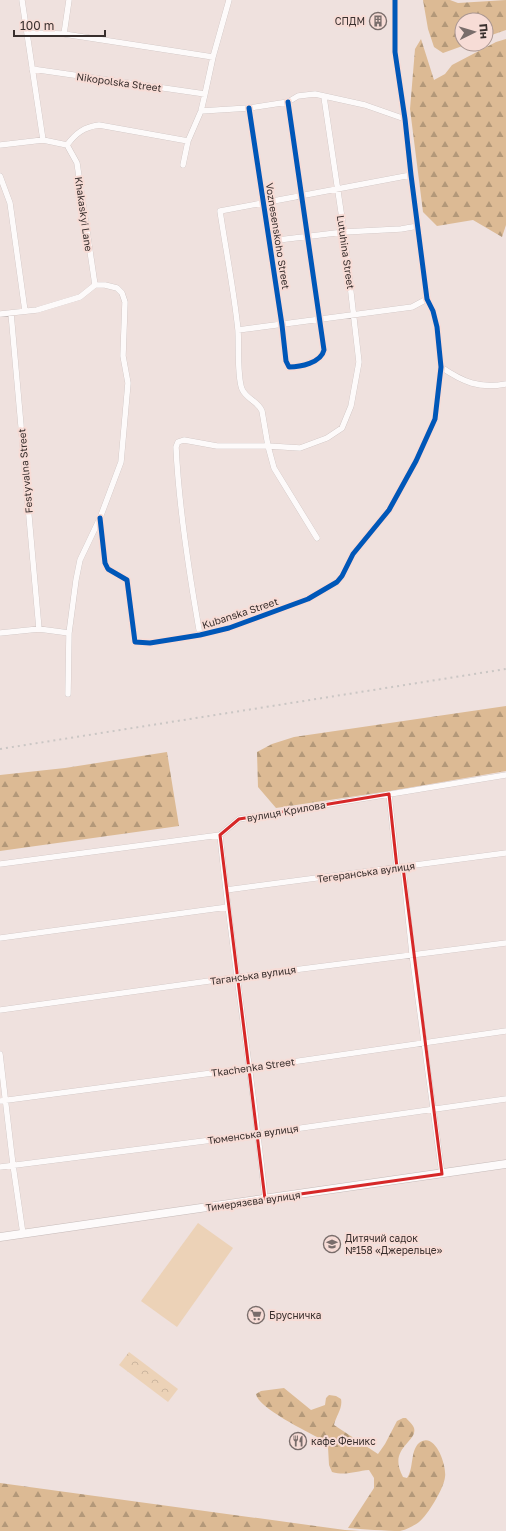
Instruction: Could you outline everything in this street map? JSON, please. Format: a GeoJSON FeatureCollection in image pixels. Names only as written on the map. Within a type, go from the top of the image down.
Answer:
{"type":"FeatureCollection","features":[{"type":"Feature","properties":{"kind":"street"},"geometry":{"type":"LineString","coordinates":[[22,0],[43,140]]}},
{"type":"Feature","properties":{"kind":"street"},"geometry":{"type":"LineString","coordinates":[[64,34],[69,0]]}},
{"type":"Feature","properties":{"kind":"street"},"geometry":{"type":"LineString","coordinates":[[183,165],[188,141],[206,94],[213,57],[229,0]]}},
{"type":"Feature","properties":{"kind":"street"},"geometry":{"type":"LineString","coordinates":[[395,0],[395,52],[405,119],[427,299],[433,311],[437,327],[441,367],[456,377],[471,384],[492,387],[506,384]]}},
{"type":"Feature","properties":{"kind":"street"},"geometry":{"type":"LineString","coordinates":[[27,33],[64,34],[213,57]]}},
{"type":"Feature","properties":{"kind":"street","name":"Nikopolska Street"},"geometry":{"type":"LineString","coordinates":[[32,69],[206,94]]}},
{"type":"Feature","properties":{"kind":"street"},"geometry":{"type":"LineString","coordinates":[[200,111],[249,108],[288,102],[298,96],[315,94],[365,106],[405,119]]}},
{"type":"Feature","properties":{"kind":"street","name":"Lutuhina Street"},"geometry":{"type":"LineString","coordinates":[[178,442],[184,440],[217,446],[268,446],[300,448],[327,438],[342,428],[351,406],[359,362],[344,232],[324,97]]}},
{"type":"Feature","properties":{"kind":"street"},"geometry":{"type":"LineString","coordinates":[[288,102],[320,320]]}},
{"type":"Feature","properties":{"kind":"street","name":"Voznesenskoho Street"},"geometry":{"type":"LineString","coordinates":[[249,108],[270,241],[286,361],[289,367],[295,367],[318,360],[323,356],[324,350],[320,320]]}},
{"type":"Feature","properties":{"kind":"street"},"geometry":{"type":"LineString","coordinates":[[0,145],[43,140],[67,145],[74,135],[91,126],[99,125],[188,141]]}},
{"type":"Feature","properties":{"kind":"street","name":"Khakaskyi Lane"},"geometry":{"type":"LineString","coordinates":[[67,145],[77,163],[95,285]]}},
{"type":"Feature","properties":{"kind":"street"},"geometry":{"type":"LineString","coordinates":[[317,538],[274,468],[260,406],[245,394],[241,385],[238,330],[220,211],[411,175]]}},
{"type":"Feature","properties":{"kind":"street"},"geometry":{"type":"LineString","coordinates":[[0,176],[10,203],[25,311]]}},
{"type":"Feature","properties":{"kind":"street"},"geometry":{"type":"LineString","coordinates":[[270,241],[344,232],[401,229],[418,226]]}},
{"type":"Feature","properties":{"kind":"street"},"geometry":{"type":"LineString","coordinates":[[0,314],[37,310],[80,296],[95,285]]}},
{"type":"Feature","properties":{"kind":"street","name":"Kubanska Street"},"geometry":{"type":"LineString","coordinates":[[68,694],[70,633],[76,580],[80,560],[100,518],[121,462],[128,383],[123,356],[125,302],[122,293],[117,288],[105,285],[95,285]]}},
{"type":"Feature","properties":{"kind":"street"},"geometry":{"type":"LineString","coordinates":[[238,330],[412,307],[427,299]]}},
{"type":"Feature","properties":{"kind":"street","name":"Festyvalna Street"},"geometry":{"type":"LineString","coordinates":[[11,313],[40,629]]}},
{"type":"Feature","properties":{"kind":"street","name":"Kubanska Street"},"geometry":{"type":"LineString","coordinates":[[100,518],[105,562],[108,568],[128,580],[135,642],[150,643],[200,635],[229,628],[308,600],[337,582],[342,576],[353,554],[389,510],[416,461],[435,419],[441,367]]}},
{"type":"Feature","properties":{"kind":"street","name":"Kubanska Street"},"geometry":{"type":"LineString","coordinates":[[178,442],[176,447],[178,488],[200,635]]}},
{"type":"Feature","properties":{"kind":"street"},"geometry":{"type":"LineString","coordinates":[[0,633],[40,629],[70,633]]}},
{"type":"Feature","properties":{"kind":"street","name":"вулиця Крилова"},"geometry":{"type":"LineString","coordinates":[[220,835],[239,819],[506,775]]}},
{"type":"Feature","properties":{"kind":"street"},"geometry":{"type":"LineString","coordinates":[[388,794],[400,867],[442,1174]]}},
{"type":"Feature","properties":{"kind":"street"},"geometry":{"type":"LineString","coordinates":[[0,864],[220,835],[228,908],[259,1134],[266,1199]]}},
{"type":"Feature","properties":{"kind":"street","name":"Тегеранська вулиця"},"geometry":{"type":"LineString","coordinates":[[226,890],[506,853]]}},
{"type":"Feature","properties":{"kind":"street"},"geometry":{"type":"LineString","coordinates":[[0,938],[228,908]]}},
{"type":"Feature","properties":{"kind":"street","name":"Таганська вулиця"},"geometry":{"type":"LineString","coordinates":[[0,1010],[238,977],[506,943]]}},
{"type":"Feature","properties":{"kind":"street","name":"Tkachenka Street"},"geometry":{"type":"LineString","coordinates":[[2,1101],[250,1068],[506,1031]]}},
{"type":"Feature","properties":{"kind":"street"},"geometry":{"type":"LineString","coordinates":[[0,1054],[2,1101],[23,1234]]}},
{"type":"Feature","properties":{"kind":"street","name":"Тюменська вулиця"},"geometry":{"type":"LineString","coordinates":[[0,1167],[259,1134],[506,1099]]}},
{"type":"Feature","properties":{"kind":"street","name":"Тимерязєва вулиця"},"geometry":{"type":"LineString","coordinates":[[0,1237],[506,1164]]}},
{"type":"Feature","properties":{"kind":"highlighted area"},"geometry":{"type":"Polygon","coordinates":[[[389,794],[397,868],[403,867],[442,1174],[265,1199],[220,835],[239,819],[389,794]]]}},
{"type":"Feature","properties":{"kind":"green space"},"geometry":{"type":"Polygon","coordinates":[[[423,0],[450,0],[458,3],[506,0],[506,30],[494,34],[494,12],[454,12],[454,49],[443,53],[434,47],[428,29],[423,0]]]}},
{"type":"Feature","properties":{"kind":"green space"},"geometry":{"type":"Polygon","coordinates":[[[421,39],[434,80],[445,74],[452,65],[477,52],[494,52],[494,43],[506,39],[506,225],[502,237],[473,220],[437,226],[423,212],[410,109],[415,49],[421,39]]]}},
{"type":"Feature","properties":{"kind":"green space"},"geometry":{"type":"Polygon","coordinates":[[[506,706],[506,771],[390,791],[276,808],[258,787],[257,752],[272,744],[294,737],[506,706]]]}},
{"type":"Feature","properties":{"kind":"green space"},"geometry":{"type":"Polygon","coordinates":[[[167,752],[179,826],[0,851],[0,775],[65,768],[167,752]]]}},
{"type":"Feature","properties":{"kind":"green space"},"geometry":{"type":"Polygon","coordinates":[[[198,1223],[233,1248],[177,1327],[141,1301],[198,1223]]]}},
{"type":"Feature","properties":{"kind":"green space"},"geometry":{"type":"Polygon","coordinates":[[[129,1352],[178,1389],[168,1402],[119,1365],[129,1352]]]}},
{"type":"Feature","properties":{"kind":"green space"},"geometry":{"type":"Polygon","coordinates":[[[284,1388],[311,1410],[325,1405],[326,1398],[329,1395],[336,1396],[341,1399],[340,1409],[334,1425],[378,1454],[397,1421],[406,1418],[414,1428],[414,1433],[401,1452],[399,1459],[399,1467],[403,1477],[407,1478],[411,1470],[414,1451],[419,1443],[425,1440],[430,1441],[435,1445],[442,1458],[445,1477],[439,1494],[423,1519],[413,1526],[400,1531],[348,1528],[374,1488],[374,1478],[369,1470],[346,1473],[332,1472],[329,1465],[328,1447],[321,1439],[274,1413],[259,1400],[256,1394],[261,1391],[284,1388]]]}},
{"type":"Feature","properties":{"kind":"green space"},"geometry":{"type":"Polygon","coordinates":[[[0,1483],[345,1530],[360,1531],[0,1531],[0,1483]]]}},
{"type":"Feature","properties":{"kind":"railway"},"geometry":{"type":"LineString","coordinates":[[0,749],[506,669]]}},
{"type":"Feature","properties":{"kind":"cycle path"},"geometry":{"type":"LineString","coordinates":[[100,518],[105,563],[108,569],[127,580],[135,642],[150,643],[200,635],[229,628],[308,599],[337,582],[342,576],[353,554],[389,510],[416,461],[435,419],[441,367],[437,327],[433,311],[427,299],[405,119],[395,52],[395,0]]}},
{"type":"Feature","properties":{"kind":"cycle path"},"geometry":{"type":"LineString","coordinates":[[249,108],[282,325],[286,361],[289,367],[299,366],[315,361],[324,350],[288,102]]}},
{"type":"Feature","properties":{"kind":"place","name":"СПДМ"},"geometry":{"type":"Point","coordinates":[378,21]}},
{"type":"Feature","properties":{"kind":"place","name":"Дитячий садок №158 «Джерельце»"},"geometry":{"type":"Point","coordinates":[332,1244]}},
{"type":"Feature","properties":{"kind":"place","name":"Брусничка"},"geometry":{"type":"Point","coordinates":[256,1315]}},
{"type":"Feature","properties":{"kind":"place","name":"кафе Феникс"},"geometry":{"type":"Point","coordinates":[298,1441]}}]}
